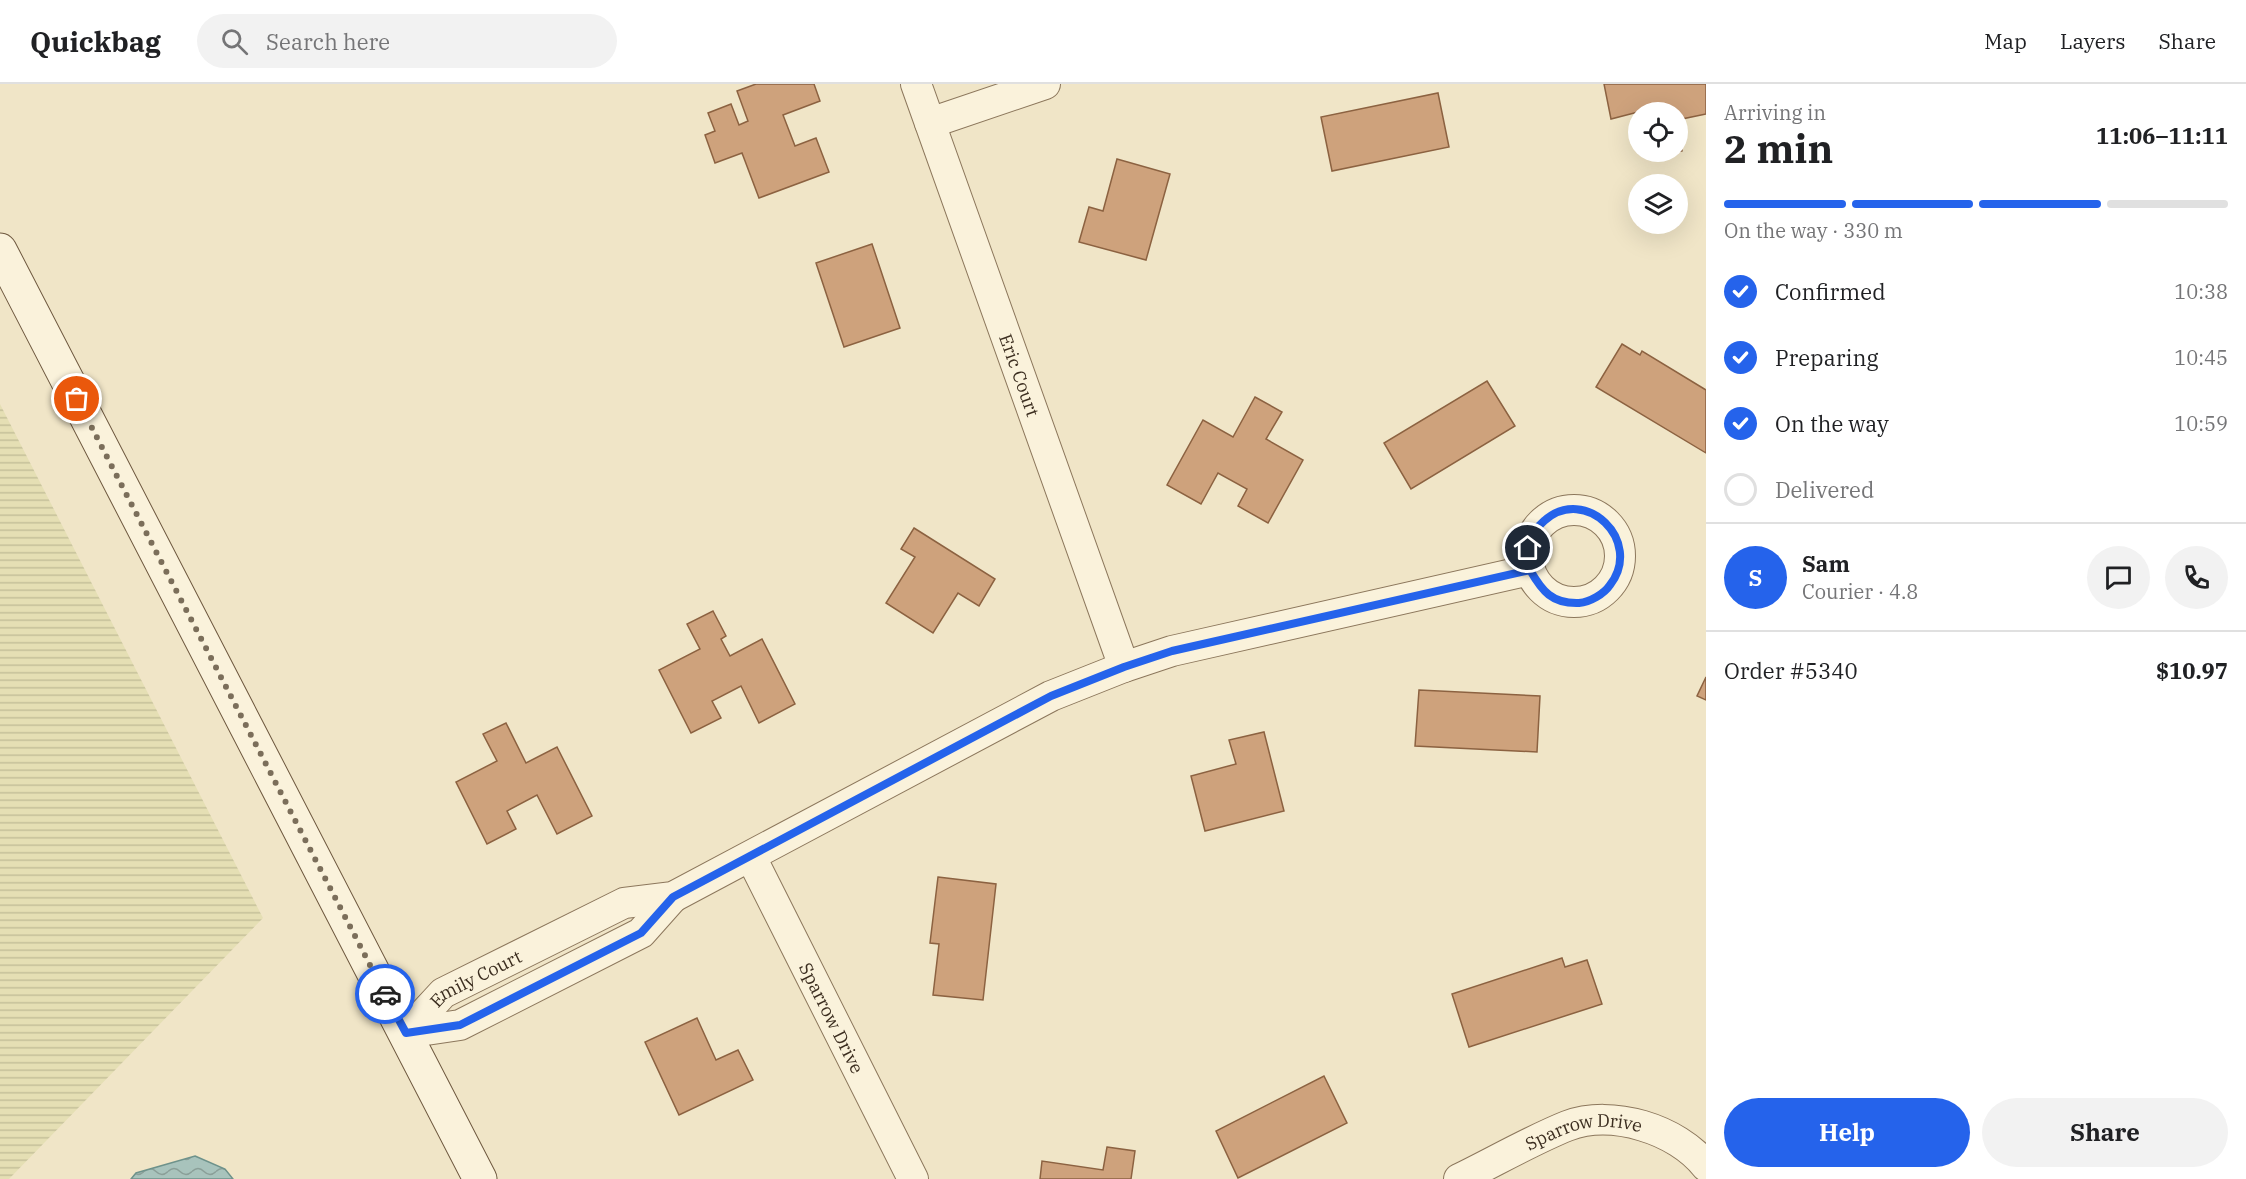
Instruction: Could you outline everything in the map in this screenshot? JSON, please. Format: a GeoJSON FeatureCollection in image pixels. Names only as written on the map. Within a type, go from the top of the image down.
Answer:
{"type":"FeatureCollection","features":[{"type":"Feature","properties":{"kind":"main road"},"geometry":{"type":"LineString","coordinates":[[0,250],[480,1179]]}},
{"type":"Feature","properties":{"kind":"street","name":"Eric Court"},"geometry":{"type":"LineString","coordinates":[[916,84],[1124,667]]}},
{"type":"Feature","properties":{"kind":"street"},"geometry":{"type":"LineString","coordinates":[[930,123],[1045,84]]}},
{"type":"Feature","properties":{"kind":"street","name":"Emily Court"},"geometry":{"type":"LineString","coordinates":[[406,1033],[460,1025],[641,933],[673,897],[1051,696],[1172,651],[1530,570]]}},
{"type":"Feature","properties":{"kind":"street","name":"Sparrow Drive"},"geometry":{"type":"LineString","coordinates":[[751,857],[913,1179]]}},
{"type":"Feature","properties":{"kind":"street","name":"Sparrow Drive"},"geometry":{"type":"LineString","coordinates":[[1459,1179],[1569,1125],[1603,1120],[1638,1124],[1671,1136],[1699,1157],[1706,1166]]}},
{"type":"Feature","properties":{"kind":"shaded area"},"geometry":{"type":"Polygon","coordinates":[[[0,404],[263,918],[9,1179],[0,1179],[0,404]]]}},
{"type":"Feature","properties":{"kind":"water"},"geometry":{"type":"Polygon","coordinates":[[[195,1156],[225,1169],[233,1179],[131,1179],[136,1173],[195,1156]]]}},
{"type":"Feature","properties":{"kind":"building"},"geometry":{"type":"Polygon","coordinates":[[[756,84],[814,84],[820,101],[783,115],[795,146],[816,138],[829,172],[759,198],[742,153],[715,163],[705,135],[715,131],[708,113],[731,104],[739,125],[748,121],[737,91],[756,84]]]}},
{"type":"Feature","properties":{"kind":"building"},"geometry":{"type":"Polygon","coordinates":[[[1604,84],[1706,84],[1706,114],[1688,118],[1688,102],[1628,102],[1628,115],[1611,119],[1604,84]]]}},
{"type":"Feature","properties":{"kind":"building"},"geometry":{"type":"Polygon","coordinates":[[[1438,93],[1449,147],[1332,171],[1321,117],[1438,93]]]}},
{"type":"Feature","properties":{"kind":"building"},"geometry":{"type":"Polygon","coordinates":[[[1117,159],[1170,174],[1146,260],[1079,242],[1089,207],[1103,211],[1117,159]]]}},
{"type":"Feature","properties":{"kind":"building"},"geometry":{"type":"Polygon","coordinates":[[[872,244],[900,328],[844,347],[816,263],[872,244]]]}},
{"type":"Feature","properties":{"kind":"building"},"geometry":{"type":"Polygon","coordinates":[[[1622,344],[1640,355],[1642,351],[1706,390],[1706,453],[1596,387],[1622,344]]]}},
{"type":"Feature","properties":{"kind":"building"},"geometry":{"type":"Polygon","coordinates":[[[1487,381],[1515,426],[1411,489],[1384,443],[1487,381]]]}},
{"type":"Feature","properties":{"kind":"building"},"geometry":{"type":"Polygon","coordinates":[[[1255,397],[1282,412],[1266,439],[1303,460],[1268,523],[1238,506],[1247,489],[1218,473],[1201,504],[1167,485],[1203,420],[1233,437],[1255,397]]]}},
{"type":"Feature","properties":{"kind":"building"},"geometry":{"type":"Polygon","coordinates":[[[914,528],[995,579],[979,606],[958,593],[933,633],[886,603],[915,557],[901,549],[914,528]]]}},
{"type":"Feature","properties":{"kind":"building"},"geometry":{"type":"Polygon","coordinates":[[[713,611],[726,636],[721,639],[730,656],[762,639],[795,704],[759,723],[741,686],[712,701],[721,718],[691,733],[659,670],[700,649],[687,624],[713,611]]]}},
{"type":"Feature","properties":{"kind":"building"},"geometry":{"type":"Polygon","coordinates":[[[1706,677],[1706,700],[1697,696],[1706,677]]]}},
{"type":"Feature","properties":{"kind":"building"},"geometry":{"type":"Polygon","coordinates":[[[1419,690],[1540,696],[1537,752],[1415,746],[1419,690]]]}},
{"type":"Feature","properties":{"kind":"building"},"geometry":{"type":"Polygon","coordinates":[[[506,723],[526,763],[557,747],[592,816],[557,834],[537,795],[507,811],[516,829],[487,844],[456,782],[497,761],[483,734],[506,723]]]}},
{"type":"Feature","properties":{"kind":"building"},"geometry":{"type":"Polygon","coordinates":[[[1264,732],[1284,811],[1205,831],[1191,776],[1236,764],[1229,740],[1264,732]]]}},
{"type":"Feature","properties":{"kind":"building"},"geometry":{"type":"Polygon","coordinates":[[[938,877],[996,884],[983,1000],[933,995],[939,944],[930,943],[938,877]]]}},
{"type":"Feature","properties":{"kind":"building"},"geometry":{"type":"Polygon","coordinates":[[[1562,958],[1565,967],[1587,960],[1602,1004],[1469,1047],[1452,994],[1562,958]]]}},
{"type":"Feature","properties":{"kind":"building"},"geometry":{"type":"Polygon","coordinates":[[[697,1018],[716,1060],[738,1050],[753,1080],[679,1115],[645,1042],[697,1018]]]}},
{"type":"Feature","properties":{"kind":"building"},"geometry":{"type":"Polygon","coordinates":[[[1324,1076],[1347,1123],[1238,1178],[1216,1131],[1324,1076]]]}},
{"type":"Feature","properties":{"kind":"building"},"geometry":{"type":"Polygon","coordinates":[[[1107,1147],[1135,1151],[1131,1179],[1040,1179],[1042,1161],[1103,1170],[1107,1147]]]}},
{"type":"Feature","properties":{"kind":"way so far"},"geometry":{"type":"LineString","coordinates":[[77,399],[385,994]]}},
{"type":"Feature","properties":{"kind":"route"},"geometry":{"type":"LineString","coordinates":[[385,994],[406,1033],[460,1025],[641,933],[673,897],[1051,696],[1124,667],[1172,651],[1530,570],[1541,589],[1554,598],[1579,603],[1606,591],[1616,578],[1620,565],[1620,548],[1610,527],[1604,520],[1589,512],[1573,510],[1559,512],[1545,520],[1536,530],[1528,548]]}}]}
